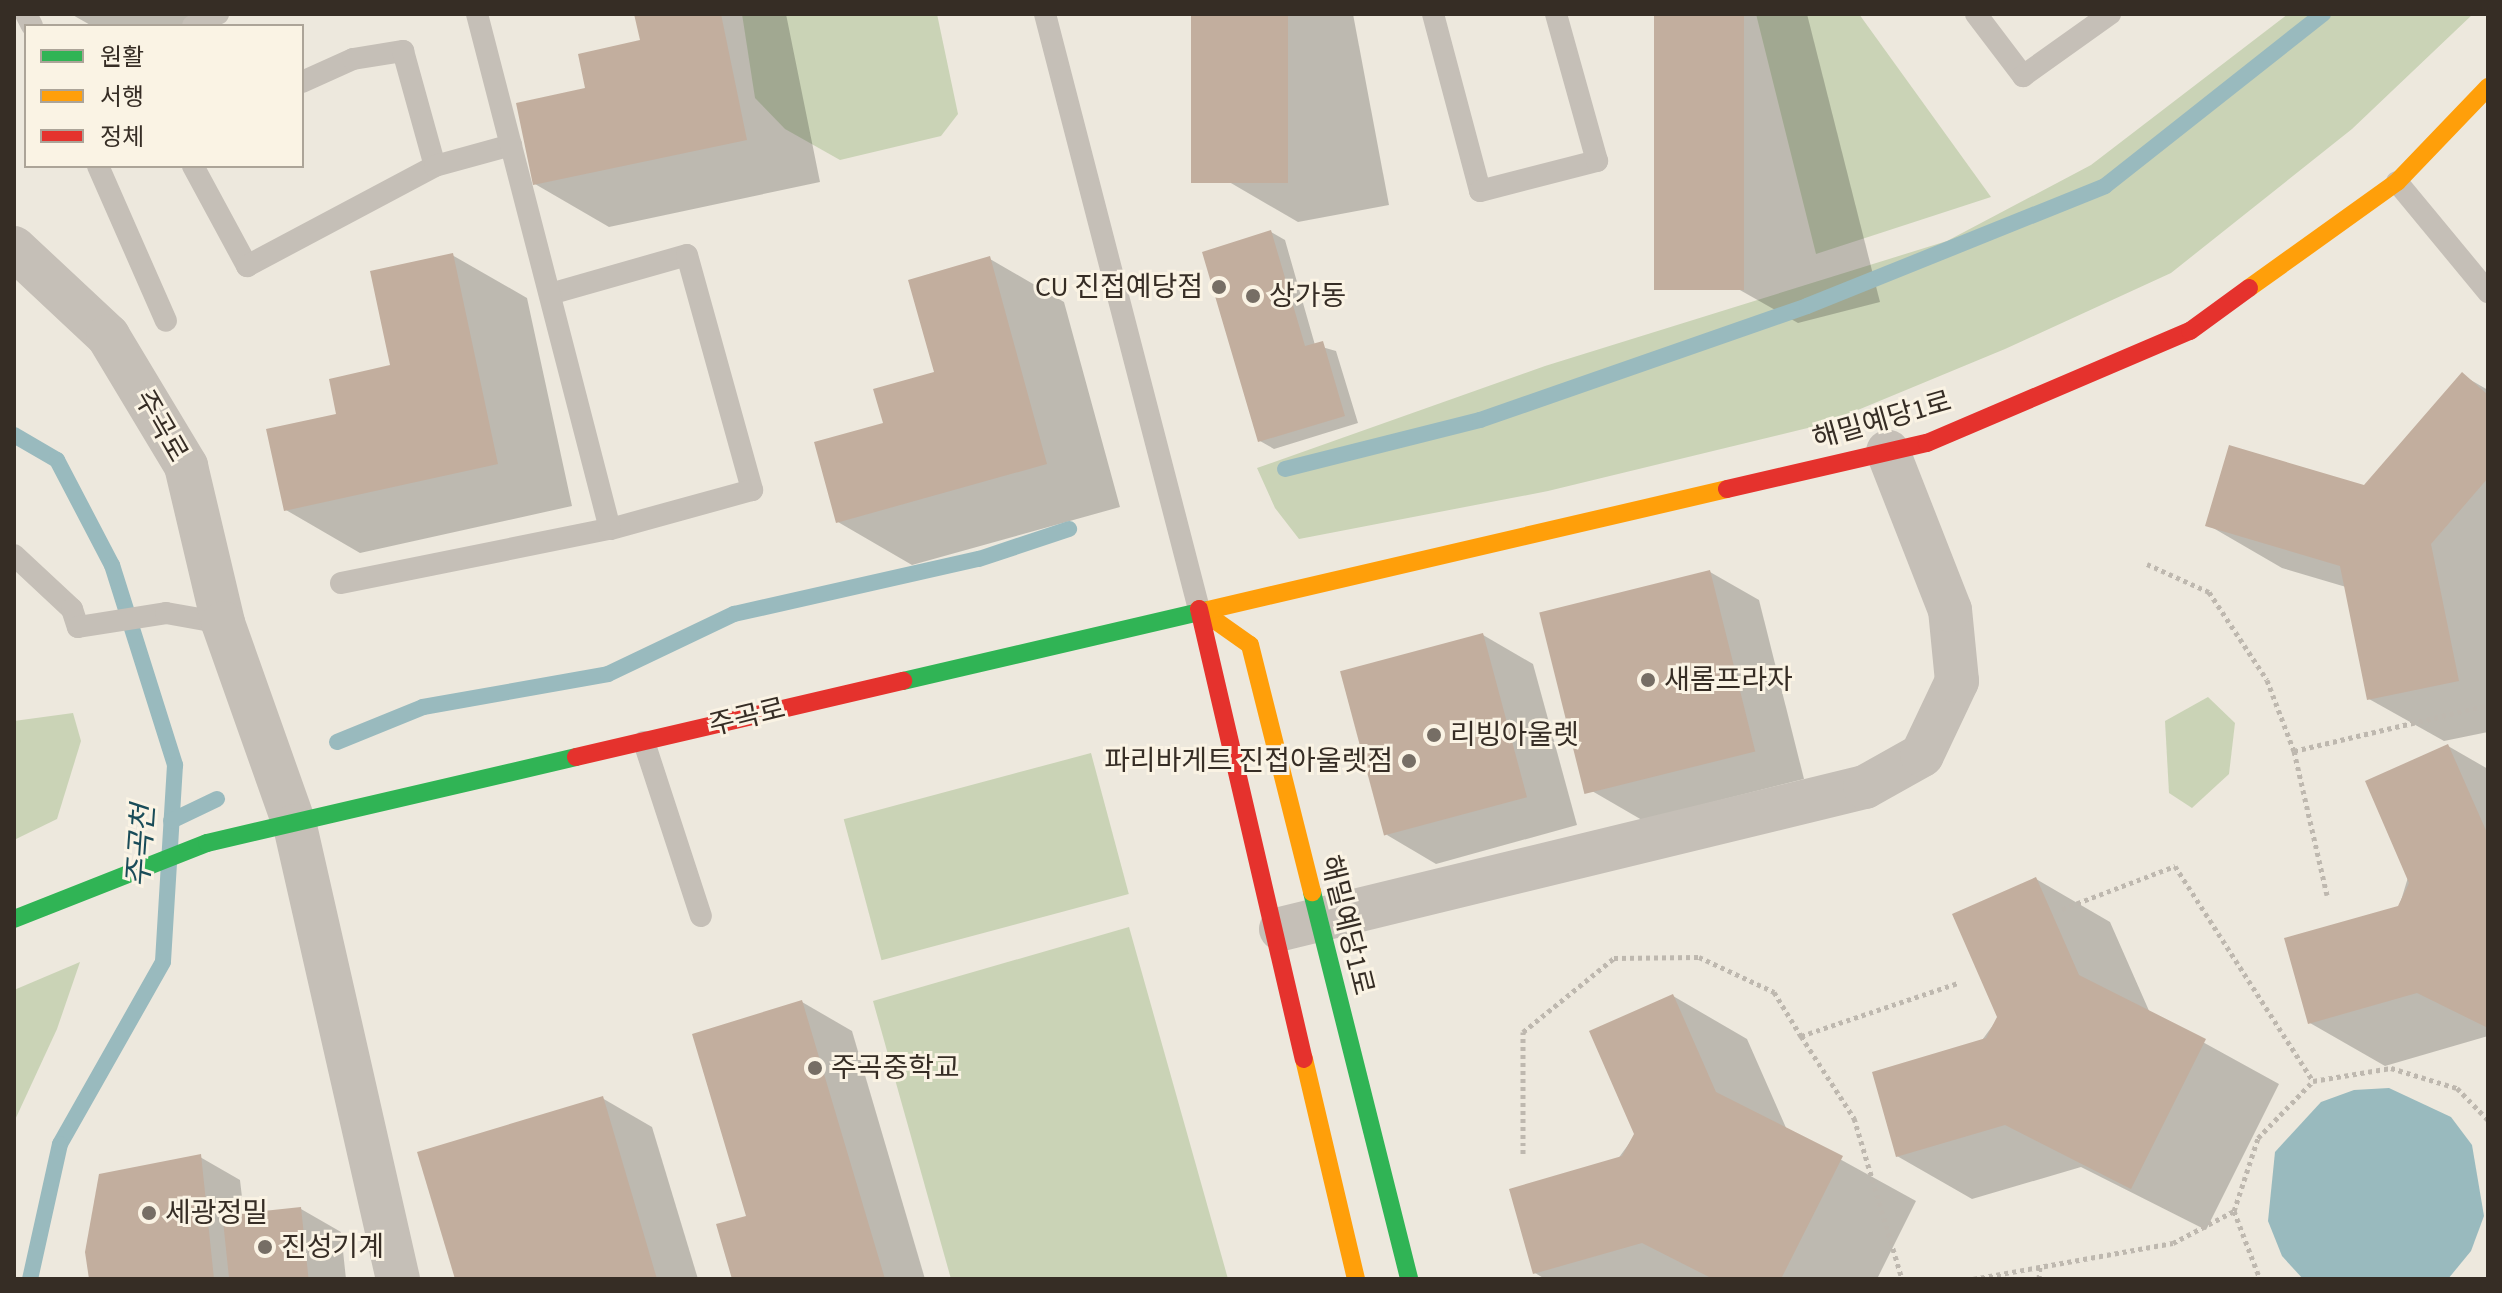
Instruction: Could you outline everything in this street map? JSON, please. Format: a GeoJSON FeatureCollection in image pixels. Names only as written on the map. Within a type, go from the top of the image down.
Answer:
{"type":"FeatureCollection","features":[{"type":"Feature","properties":{"kind":"street","name":"해밀예당1로"},"geometry":{"type":"LineString","coordinates":[[1199,609],[1927,443],[2190,331],[2397,182],[2488,87]]}},
{"type":"Feature","properties":{"kind":"street","name":"주곡로"},"geometry":{"type":"LineString","coordinates":[[14,248],[108,336],[186,466],[223,623],[295,826],[398,1279]]}},
{"type":"Feature","properties":{"kind":"street"},"geometry":{"type":"LineString","coordinates":[[1272,932],[1315,919],[1865,787],[1922,755],[1957,681],[1950,610],[1888,452]]}},
{"type":"Feature","properties":{"kind":"street","name":"해밀예당1로"},"geometry":{"type":"LineString","coordinates":[[1199,609],[1250,645],[1315,919],[1409,1279]]}},
{"type":"Feature","properties":{"kind":"street","name":"주곡로"},"geometry":{"type":"LineString","coordinates":[[295,826],[1199,609]]}},
{"type":"Feature","properties":{"kind":"street"},"geometry":{"type":"LineString","coordinates":[[1199,609],[1272,932],[1356,1279]]}},
{"type":"Feature","properties":{"kind":"street"},"geometry":{"type":"LineString","coordinates":[[14,919],[65,894],[207,843],[295,826]]}},
{"type":"Feature","properties":{"kind":"lane"},"geometry":{"type":"LineString","coordinates":[[197,24],[218,14]]}},
{"type":"Feature","properties":{"kind":"lane"},"geometry":{"type":"LineString","coordinates":[[477,14],[610,529]]}},
{"type":"Feature","properties":{"kind":"lane"},"geometry":{"type":"LineString","coordinates":[[1045,14],[1199,609]]}},
{"type":"Feature","properties":{"kind":"lane"},"geometry":{"type":"LineString","coordinates":[[1433,14],[1480,191],[1597,161],[1556,14]]}},
{"type":"Feature","properties":{"kind":"lane"},"geometry":{"type":"LineString","coordinates":[[1976,14],[2023,76],[2110,14]]}},
{"type":"Feature","properties":{"kind":"lane"},"geometry":{"type":"LineString","coordinates":[[304,81],[353,59],[403,51],[435,166]]}},
{"type":"Feature","properties":{"kind":"lane"},"geometry":{"type":"LineString","coordinates":[[194,168],[247,266],[435,166],[511,145]]}},
{"type":"Feature","properties":{"kind":"lane"},"geometry":{"type":"LineString","coordinates":[[99,168],[166,321]]}},
{"type":"Feature","properties":{"kind":"lane"},"geometry":{"type":"LineString","coordinates":[[2397,182],[2488,292]]}},
{"type":"Feature","properties":{"kind":"lane"},"geometry":{"type":"LineString","coordinates":[[341,583],[610,529],[752,490],[687,255],[550,294]]}},
{"type":"Feature","properties":{"kind":"lane"},"geometry":{"type":"LineString","coordinates":[[14,555],[72,609],[78,627],[166,613],[223,623]]}},
{"type":"Feature","properties":{"kind":"lane"},"geometry":{"type":"LineString","coordinates":[[644,742],[701,916]]}},
{"type":"Feature","properties":{"kind":"path"},"geometry":{"type":"LineString","coordinates":[[2147,564],[2209,592],[2267,680],[2294,751],[2327,895]]}},
{"type":"Feature","properties":{"kind":"path"},"geometry":{"type":"LineString","coordinates":[[2294,751],[2488,705]]}},
{"type":"Feature","properties":{"kind":"path"},"geometry":{"type":"LineString","coordinates":[[2062,909],[2175,866],[2313,1081]]}},
{"type":"Feature","properties":{"kind":"path"},"geometry":{"type":"LineString","coordinates":[[1523,1154],[1523,1032],[1614,958],[1699,957],[1774,992],[1854,1118],[1902,1279]]}},
{"type":"Feature","properties":{"kind":"path"},"geometry":{"type":"LineString","coordinates":[[1801,1036],[1958,983]]}},
{"type":"Feature","properties":{"kind":"path"},"geometry":{"type":"LineString","coordinates":[[2260,1279],[2234,1211],[2258,1138],[2313,1081],[2391,1068],[2457,1088],[2488,1120]]}},
{"type":"Feature","properties":{"kind":"path"},"geometry":{"type":"LineString","coordinates":[[1973,1279],[2173,1243],[2234,1211]]}},
{"type":"Feature","properties":{"kind":"path"},"geometry":{"type":"LineString","coordinates":[[2039,1279],[2040,1266]]}},
{"type":"Feature","properties":{"kind":"green space"},"geometry":{"type":"Polygon","coordinates":[[[742,14],[937,14],[958,114],[941,136],[840,160],[785,129],[755,98],[742,14]]]}},
{"type":"Feature","properties":{"kind":"green space"},"geometry":{"type":"Polygon","coordinates":[[[1756,14],[1859,14],[1991,197],[1816,254],[1756,14]]]}},
{"type":"Feature","properties":{"kind":"green space"},"geometry":{"type":"Polygon","coordinates":[[[2288,14],[2473,14],[2352,129],[2171,273],[2005,349],[1824,424],[1548,491],[1299,539],[1275,508],[1257,468],[1545,366],[1947,241],[2091,165],[2288,14]]]}},
{"type":"Feature","properties":{"kind":"green space"},"geometry":{"type":"Polygon","coordinates":[[[2208,697],[2235,723],[2229,774],[2192,808],[2169,793],[2165,721],[2208,697]]]}},
{"type":"Feature","properties":{"kind":"green space"},"geometry":{"type":"Polygon","coordinates":[[[73,713],[81,741],[57,819],[14,840],[14,721],[73,713]]]}},
{"type":"Feature","properties":{"kind":"green space"},"geometry":{"type":"Polygon","coordinates":[[[1091,753],[1129,894],[882,960],[844,819],[1091,753]]]}},
{"type":"Feature","properties":{"kind":"green space"},"geometry":{"type":"Polygon","coordinates":[[[1129,927],[1228,1279],[951,1279],[873,1001],[1129,927]]]}},
{"type":"Feature","properties":{"kind":"green space"},"geometry":{"type":"Polygon","coordinates":[[[80,962],[57,1029],[14,1122],[14,990],[80,962]]]}},
{"type":"Feature","properties":{"kind":"water"},"geometry":{"type":"Polygon","coordinates":[[[2389,1088],[2451,1117],[2472,1145],[2484,1216],[2471,1251],[2448,1279],[2303,1279],[2282,1256],[2268,1221],[2275,1152],[2321,1102],[2354,1090],[2389,1088]]]}},
{"type":"Feature","properties":{"kind":"building"},"geometry":{"type":"Polygon","coordinates":[[[634,14],[721,14],[747,140],[533,185],[516,103],[585,88],[578,54],[640,40],[634,14]]]}},
{"type":"Feature","properties":{"kind":"building"},"geometry":{"type":"Polygon","coordinates":[[[1191,14],[1288,14],[1288,183],[1191,183],[1191,14]]]}},
{"type":"Feature","properties":{"kind":"building"},"geometry":{"type":"Polygon","coordinates":[[[1654,14],[1744,14],[1744,290],[1654,290],[1654,14]]]}},
{"type":"Feature","properties":{"kind":"building","name":"상가동"},"geometry":{"type":"Polygon","coordinates":[[[1271,230],[1305,346],[1323,341],[1345,416],[1258,442],[1202,252],[1271,230]]]}},
{"type":"Feature","properties":{"kind":"building"},"geometry":{"type":"Polygon","coordinates":[[[453,253],[498,464],[284,511],[266,429],[336,414],[329,379],[390,365],[370,271],[453,253]]]}},
{"type":"Feature","properties":{"kind":"building"},"geometry":{"type":"Polygon","coordinates":[[[990,256],[1047,464],[836,523],[814,442],[883,423],[873,389],[934,372],[908,280],[990,256]]]}},
{"type":"Feature","properties":{"kind":"building"},"geometry":{"type":"Polygon","coordinates":[[[2462,372],[2488,395],[2488,478],[2431,544],[2459,681],[2367,700],[2340,566],[2205,526],[2229,445],[2364,485],[2462,372]]]}},
{"type":"Feature","properties":{"kind":"building","name":"새롬프라자"},"geometry":{"type":"Polygon","coordinates":[[[1710,570],[1755,751],[1584,794],[1539,613],[1710,570]]]}},
{"type":"Feature","properties":{"kind":"building","name":"리빙아울렛"},"geometry":{"type":"Polygon","coordinates":[[[1483,633],[1527,797],[1384,836],[1340,671],[1483,633]]]}},
{"type":"Feature","properties":{"kind":"building"},"geometry":{"type":"Polygon","coordinates":[[[2448,744],[2488,835],[2488,1028],[2417,993],[2308,1024],[2284,938],[2398,906],[2409,883],[2365,781],[2448,744]]]}},
{"type":"Feature","properties":{"kind":"building"},"geometry":{"type":"Polygon","coordinates":[[[2036,877],[2079,975],[2206,1039],[2131,1189],[2005,1125],[1896,1157],[1872,1072],[1986,1038],[1997,1017],[1952,914],[2036,877]]]}},
{"type":"Feature","properties":{"kind":"building"},"geometry":{"type":"Polygon","coordinates":[[[1673,994],[1716,1092],[1843,1156],[1781,1279],[1713,1279],[1642,1243],[1533,1274],[1509,1189],[1622,1156],[1634,1134],[1589,1031],[1673,994]]]}},
{"type":"Feature","properties":{"kind":"building","name":"주곡중학교"},"geometry":{"type":"Polygon","coordinates":[[[802,1000],[885,1279],[732,1279],[716,1224],[746,1216],[692,1034],[802,1000]]]}},
{"type":"Feature","properties":{"kind":"building"},"geometry":{"type":"Polygon","coordinates":[[[603,1096],[657,1279],[455,1279],[417,1152],[603,1096]]]}},
{"type":"Feature","properties":{"kind":"building","name":"세광정밀"},"geometry":{"type":"Polygon","coordinates":[[[201,1154],[214,1279],[89,1279],[85,1252],[99,1174],[201,1154]]]}},
{"type":"Feature","properties":{"kind":"building","name":"진성기계"},"geometry":{"type":"Polygon","coordinates":[[[301,1207],[309,1279],[229,1279],[222,1215],[301,1207]]]}},
{"type":"Feature","properties":{"kind":"waterway"},"geometry":{"type":"LineString","coordinates":[[1285,469],[1480,420],[1807,306],[2105,186],[2323,14]]}},
{"type":"Feature","properties":{"kind":"waterway","name":"주곡천"},"geometry":{"type":"LineString","coordinates":[[14,435],[57,460],[112,565],[175,765],[163,962],[60,1144],[30,1279]]}},
{"type":"Feature","properties":{"kind":"waterway"},"geometry":{"type":"LineString","coordinates":[[337,742],[423,707],[608,674],[734,614],[979,559],[1069,529]]}},
{"type":"Feature","properties":{"kind":"waterway"},"geometry":{"type":"LineString","coordinates":[[171,821],[217,799]]}},
{"type":"Feature","properties":{"kind":"traffic: fast"},"geometry":{"type":"LineString","coordinates":[[903,681],[1208,610]]}},
{"type":"Feature","properties":{"kind":"traffic: fast"},"geometry":{"type":"LineString","coordinates":[[14,919],[207,843],[576,757]]}},
{"type":"Feature","properties":{"kind":"traffic: fast"},"geometry":{"type":"LineString","coordinates":[[1312,892],[1409,1279]]}},
{"type":"Feature","properties":{"kind":"traffic: slow"},"geometry":{"type":"LineString","coordinates":[[2249,288],[2397,182],[2488,87]]}},
{"type":"Feature","properties":{"kind":"traffic: slow"},"geometry":{"type":"LineString","coordinates":[[1208,610],[1727,489]]}},
{"type":"Feature","properties":{"kind":"traffic: slow"},"geometry":{"type":"LineString","coordinates":[[1199,609],[1250,645],[1312,892]]}},
{"type":"Feature","properties":{"kind":"traffic: slow"},"geometry":{"type":"LineString","coordinates":[[1304,1059],[1356,1279]]}},
{"type":"Feature","properties":{"kind":"traffic: jam"},"geometry":{"type":"LineString","coordinates":[[1727,489],[1927,443],[2190,331],[2249,288]]}},
{"type":"Feature","properties":{"kind":"traffic: jam"},"geometry":{"type":"LineString","coordinates":[[1199,609],[1304,1059]]}},
{"type":"Feature","properties":{"kind":"traffic: jam"},"geometry":{"type":"LineString","coordinates":[[576,757],[903,681]]}},
{"type":"Feature","properties":{"kind":"place","name":"CU 진접예당점"},"geometry":{"type":"Point","coordinates":[1219,287]}},
{"type":"Feature","properties":{"kind":"place","name":"상가동"},"geometry":{"type":"Point","coordinates":[1253,296]}},
{"type":"Feature","properties":{"kind":"place","name":"새롬프라자"},"geometry":{"type":"Point","coordinates":[1648,680]}},
{"type":"Feature","properties":{"kind":"place","name":"리빙아울렛"},"geometry":{"type":"Point","coordinates":[1434,735]}},
{"type":"Feature","properties":{"kind":"place","name":"파리바게트 진접아울렛점"},"geometry":{"type":"Point","coordinates":[1409,761]}},
{"type":"Feature","properties":{"kind":"place","name":"주곡중학교"},"geometry":{"type":"Point","coordinates":[815,1068]}},
{"type":"Feature","properties":{"kind":"place","name":"세광정밀"},"geometry":{"type":"Point","coordinates":[149,1213]}},
{"type":"Feature","properties":{"kind":"place","name":"진성기계"},"geometry":{"type":"Point","coordinates":[265,1247]}}]}
